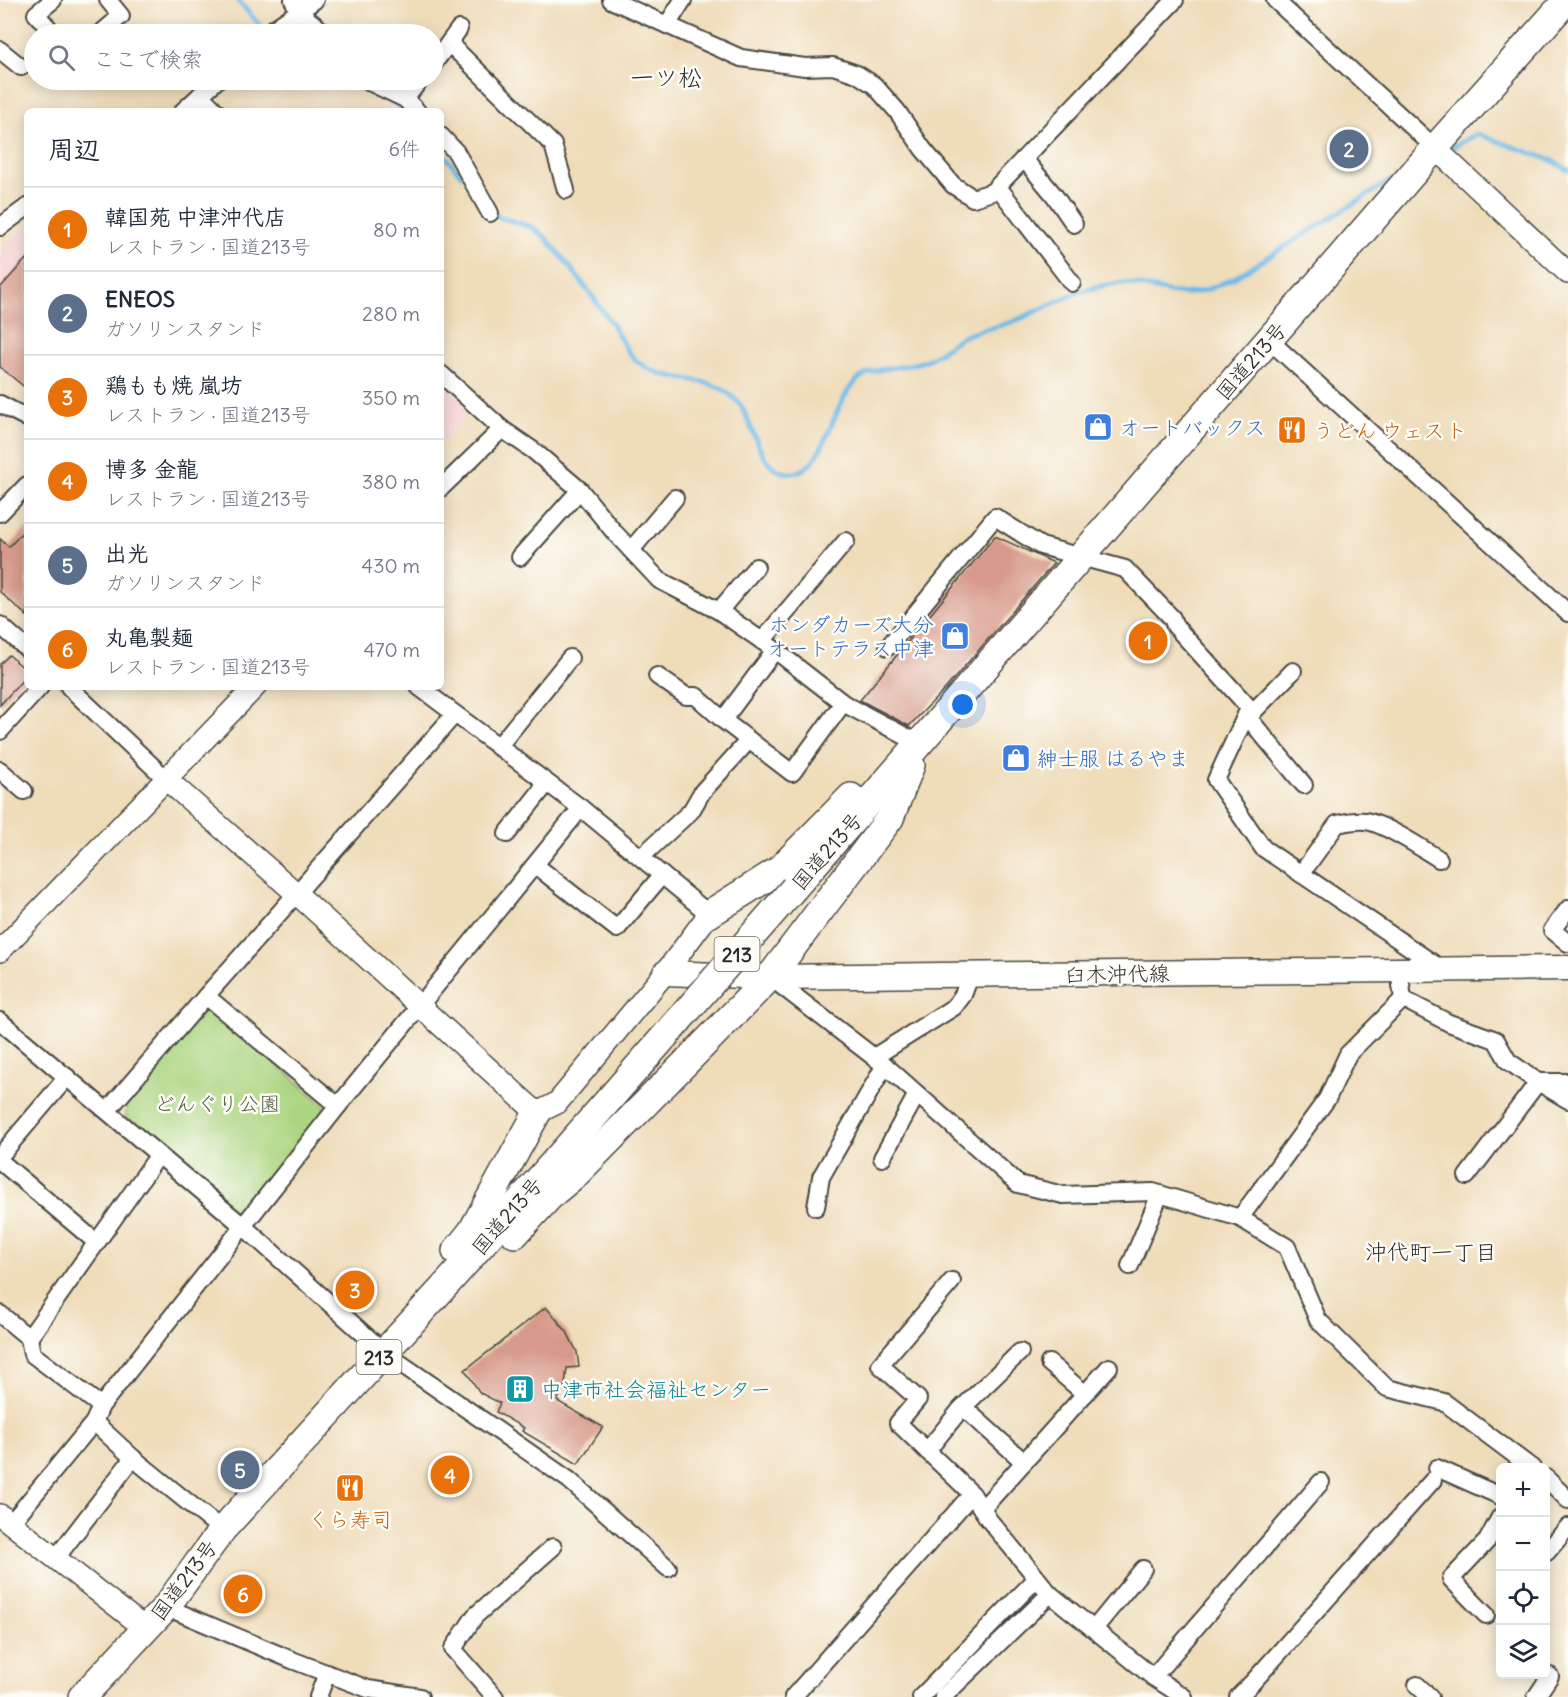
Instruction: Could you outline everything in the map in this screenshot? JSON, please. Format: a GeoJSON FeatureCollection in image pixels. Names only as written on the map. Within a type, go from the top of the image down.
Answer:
{"type":"FeatureCollection","features":[{"type":"Feature","properties":{"kind":"highway","name":"国道213号"},"geometry":{"type":"LineString","coordinates":[[82,1697],[166,1607],[222,1530],[453,1278],[920,744],[1435,148],[1567,0]]}},
{"type":"Feature","properties":{"kind":"highway"},"geometry":{"type":"LineString","coordinates":[[709,914],[779,870],[884,762],[920,744]]}},
{"type":"Feature","properties":{"kind":"highway"},"geometry":{"type":"LineString","coordinates":[[453,1278],[480,1272],[552,1194],[576,1174],[770,978],[890,818],[920,744]]}},
{"type":"Feature","properties":{"kind":"highway"},"geometry":{"type":"LineString","coordinates":[[384,1352],[417,1302],[472,1231],[537,1113]]}},
{"type":"Feature","properties":{"kind":"main road","name":"臼木沖代線"},"geometry":{"type":"LineString","coordinates":[[666,973],[770,978],[1568,968]]}},
{"type":"Feature","properties":{"kind":"street"},"geometry":{"type":"LineString","coordinates":[[45,24],[36,14],[53,0]]}},
{"type":"Feature","properties":{"kind":"street"},"geometry":{"type":"LineString","coordinates":[[108,0],[121,16],[112,24]]}},
{"type":"Feature","properties":{"kind":"street"},"geometry":{"type":"LineString","coordinates":[[277,24],[296,6],[315,0]]}},
{"type":"Feature","properties":{"kind":"street"},"geometry":{"type":"LineString","coordinates":[[611,0],[741,58],[805,67],[833,66],[857,74],[874,85],[897,111],[923,149],[953,185],[973,198],[992,192],[998,187],[1175,0]]}},
{"type":"Feature","properties":{"kind":"street"},"geometry":{"type":"LineString","coordinates":[[667,25],[683,0]]}},
{"type":"Feature","properties":{"kind":"street"},"geometry":{"type":"LineString","coordinates":[[1275,0],[1568,273]]}},
{"type":"Feature","properties":{"kind":"street"},"geometry":{"type":"LineString","coordinates":[[296,6],[315,24]]}},
{"type":"Feature","properties":{"kind":"street"},"geometry":{"type":"LineString","coordinates":[[444,50],[454,36],[553,145],[566,190]]}},
{"type":"Feature","properties":{"kind":"street"},"geometry":{"type":"LineString","coordinates":[[0,50],[21,67]]}},
{"type":"Feature","properties":{"kind":"street"},"geometry":{"type":"LineString","coordinates":[[186,108],[206,90]]}},
{"type":"Feature","properties":{"kind":"street"},"geometry":{"type":"LineString","coordinates":[[383,90],[411,105],[416,90]]}},
{"type":"Feature","properties":{"kind":"street"},"geometry":{"type":"LineString","coordinates":[[200,95],[213,108]]}},
{"type":"Feature","properties":{"kind":"street"},"geometry":{"type":"LineString","coordinates":[[444,139],[456,152],[490,213]]}},
{"type":"Feature","properties":{"kind":"street"},"geometry":{"type":"LineString","coordinates":[[1024,159],[1054,195],[1074,224]]}},
{"type":"Feature","properties":{"kind":"street"},"geometry":{"type":"LineString","coordinates":[[998,187],[1072,283]]}},
{"type":"Feature","properties":{"kind":"street"},"geometry":{"type":"LineString","coordinates":[[4,218],[24,208]]}},
{"type":"Feature","properties":{"kind":"street"},"geometry":{"type":"LineString","coordinates":[[1269,340],[1568,613]]}},
{"type":"Feature","properties":{"kind":"street"},"geometry":{"type":"LineString","coordinates":[[444,377],[502,429],[534,450],[580,490],[659,580],[719,611],[768,645],[843,703],[920,744]]}},
{"type":"Feature","properties":{"kind":"street"},"geometry":{"type":"LineString","coordinates":[[0,404],[24,416]]}},
{"type":"Feature","properties":{"kind":"street"},"geometry":{"type":"LineString","coordinates":[[444,485],[502,429]]}},
{"type":"Feature","properties":{"kind":"street"},"geometry":{"type":"LineString","coordinates":[[0,513],[24,487]]}},
{"type":"Feature","properties":{"kind":"street"},"geometry":{"type":"LineString","coordinates":[[520,557],[580,490]]}},
{"type":"Feature","properties":{"kind":"street"},"geometry":{"type":"LineString","coordinates":[[631,550],[675,498]]}},
{"type":"Feature","properties":{"kind":"street"},"geometry":{"type":"LineString","coordinates":[[888,647],[995,517],[1041,546],[1125,570],[1172,618],[1175,626],[1250,713],[1304,785]]}},
{"type":"Feature","properties":{"kind":"street"},"geometry":{"type":"LineString","coordinates":[[723,720],[768,645],[846,541]]}},
{"type":"Feature","properties":{"kind":"street"},"geometry":{"type":"LineString","coordinates":[[719,611],[756,567]]}},
{"type":"Feature","properties":{"kind":"street"},"geometry":{"type":"LineString","coordinates":[[0,626],[24,646]]}},
{"type":"Feature","properties":{"kind":"street"},"geometry":{"type":"LineString","coordinates":[[498,747],[570,658]]}},
{"type":"Feature","properties":{"kind":"street"},"geometry":{"type":"LineString","coordinates":[[1293,671],[1250,713],[1216,780],[1263,848],[1443,970]]}},
{"type":"Feature","properties":{"kind":"street"},"geometry":{"type":"LineString","coordinates":[[657,676],[686,696],[696,696],[723,720],[792,773],[843,703]]}},
{"type":"Feature","properties":{"kind":"street"},"geometry":{"type":"LineString","coordinates":[[0,731],[37,690]]}},
{"type":"Feature","properties":{"kind":"street"},"geometry":{"type":"LineString","coordinates":[[72,690],[166,779],[297,894],[537,1113],[557,1103],[666,973],[709,914],[581,808],[423,690]]}},
{"type":"Feature","properties":{"kind":"street"},"geometry":{"type":"LineString","coordinates":[[0,951],[252,690]]}},
{"type":"Feature","properties":{"kind":"street"},"geometry":{"type":"LineString","coordinates":[[108,1110],[454,715]]}},
{"type":"Feature","properties":{"kind":"street"},"geometry":{"type":"LineString","coordinates":[[641,857],[691,811],[702,792],[749,740]]}},
{"type":"Feature","properties":{"kind":"street"},"geometry":{"type":"LineString","coordinates":[[0,770],[24,791]]}},
{"type":"Feature","properties":{"kind":"street"},"geometry":{"type":"LineString","coordinates":[[507,834],[547,783]]}},
{"type":"Feature","properties":{"kind":"street"},"geometry":{"type":"LineString","coordinates":[[146,1629],[6,1519],[98,1414],[338,1106],[581,808]]}},
{"type":"Feature","properties":{"kind":"street"},"geometry":{"type":"LineString","coordinates":[[1301,874],[1337,824],[1348,822],[1365,821],[1379,825],[1439,859]]}},
{"type":"Feature","properties":{"kind":"street"},"geometry":{"type":"LineString","coordinates":[[535,865],[617,929],[662,875]]}},
{"type":"Feature","properties":{"kind":"street"},"geometry":{"type":"LineString","coordinates":[[1568,909],[1552,930],[1568,943]]}},
{"type":"Feature","properties":{"kind":"street"},"geometry":{"type":"LineString","coordinates":[[1399,971],[1403,999]]}},
{"type":"Feature","properties":{"kind":"street"},"geometry":{"type":"LineString","coordinates":[[816,1207],[821,1177],[879,1061],[954,1007],[963,995],[970,976]]}},
{"type":"Feature","properties":{"kind":"street"},"geometry":{"type":"LineString","coordinates":[[770,978],[879,1061],[1018,1184],[1063,1195],[1153,1192],[1239,1218],[1287,1246],[1318,1320],[1387,1388],[1444,1402],[1527,1463]]}},
{"type":"Feature","properties":{"kind":"street"},"geometry":{"type":"LineString","coordinates":[[206,996],[338,1106]]}},
{"type":"Feature","properties":{"kind":"street"},"geometry":{"type":"LineString","coordinates":[[1403,999],[1449,1023],[1496,1040],[1509,1061],[1568,1100]]}},
{"type":"Feature","properties":{"kind":"street"},"geometry":{"type":"LineString","coordinates":[[1239,1218],[1327,1100],[1348,1054],[1403,999]]}},
{"type":"Feature","properties":{"kind":"street"},"geometry":{"type":"LineString","coordinates":[[0,1021],[243,1226],[384,1352],[569,1480],[668,1568]]}},
{"type":"Feature","properties":{"kind":"street"},"geometry":{"type":"LineString","coordinates":[[0,1156],[67,1077]]}},
{"type":"Feature","properties":{"kind":"street"},"geometry":{"type":"LineString","coordinates":[[1538,1082],[1568,1082]]}},
{"type":"Feature","properties":{"kind":"street"},"geometry":{"type":"LineString","coordinates":[[1467,1176],[1538,1082]]}},
{"type":"Feature","properties":{"kind":"street"},"geometry":{"type":"LineString","coordinates":[[882,1158],[917,1094]]}},
{"type":"Feature","properties":{"kind":"street"},"geometry":{"type":"LineString","coordinates":[[29,1338],[158,1156]]}},
{"type":"Feature","properties":{"kind":"street"},"geometry":{"type":"LineString","coordinates":[[0,1161],[96,1242]]}},
{"type":"Feature","properties":{"kind":"street"},"geometry":{"type":"LineString","coordinates":[[1130,1266],[1160,1194]]}},
{"type":"Feature","properties":{"kind":"street"},"geometry":{"type":"LineString","coordinates":[[952,1281],[880,1365],[918,1399],[898,1423],[972,1494],[1050,1594],[1153,1677],[1184,1697]]}},
{"type":"Feature","properties":{"kind":"street"},"geometry":{"type":"LineString","coordinates":[[0,1314],[29,1338],[32,1354],[98,1414],[133,1458],[222,1530]]}},
{"type":"Feature","properties":{"kind":"street"},"geometry":{"type":"LineString","coordinates":[[927,1451],[963,1407],[1020,1352]]}},
{"type":"Feature","properties":{"kind":"street"},"geometry":{"type":"LineString","coordinates":[[1049,1363],[1085,1394]]}},
{"type":"Feature","properties":{"kind":"street"},"geometry":{"type":"LineString","coordinates":[[982,1509],[1109,1367]]}},
{"type":"Feature","properties":{"kind":"street"},"geometry":{"type":"LineString","coordinates":[[963,1407],[1024,1462]]}},
{"type":"Feature","properties":{"kind":"street"},"geometry":{"type":"LineString","coordinates":[[56,1558],[133,1458]]}},
{"type":"Feature","properties":{"kind":"street"},"geometry":{"type":"LineString","coordinates":[[1238,1697],[1435,1474],[1496,1495]]}},
{"type":"Feature","properties":{"kind":"street"},"geometry":{"type":"LineString","coordinates":[[1153,1677],[1321,1482]]}},
{"type":"Feature","properties":{"kind":"street"},"geometry":{"type":"LineString","coordinates":[[1550,1485],[1568,1500]]}},
{"type":"Feature","properties":{"kind":"street"},"geometry":{"type":"LineString","coordinates":[[793,1697],[972,1494]]}},
{"type":"Feature","properties":{"kind":"street"},"geometry":{"type":"LineString","coordinates":[[1486,1615],[1451,1579],[1487,1540],[1496,1524]]}},
{"type":"Feature","properties":{"kind":"street"},"geometry":{"type":"LineString","coordinates":[[1550,1548],[1568,1527]]}},
{"type":"Feature","properties":{"kind":"street"},"geometry":{"type":"LineString","coordinates":[[495,1697],[453,1649],[475,1616],[553,1548]]}},
{"type":"Feature","properties":{"kind":"street"},"geometry":{"type":"LineString","coordinates":[[1094,1629],[1143,1569]]}},
{"type":"Feature","properties":{"kind":"street"},"geometry":{"type":"LineString","coordinates":[[921,1697],[1037,1578]]}},
{"type":"Feature","properties":{"kind":"street"},"geometry":{"type":"LineString","coordinates":[[943,1697],[1050,1594]]}},
{"type":"Feature","properties":{"kind":"street"},"geometry":{"type":"LineString","coordinates":[[166,1607],[368,1689],[420,1697]]}},
{"type":"Feature","properties":{"kind":"street"},"geometry":{"type":"LineString","coordinates":[[318,1697],[327,1674]]}},
{"type":"Feature","properties":{"kind":"street"},"geometry":{"type":"LineString","coordinates":[[1536,1697],[1548,1679]]}},
{"type":"Feature","properties":{"kind":"street"},"geometry":{"type":"LineString","coordinates":[[1417,1685],[1430,1697]]}},
{"type":"Feature","properties":{"kind":"shaded area"},"geometry":{"type":"Polygon","coordinates":[[[24,230],[24,391],[0,371],[0,250],[24,230]]]}},
{"type":"Feature","properties":{"kind":"shaded area"},"geometry":{"type":"Polygon","coordinates":[[[444,376],[473,409],[444,438],[444,376]]]}},
{"type":"Feature","properties":{"kind":"green space","name":"どんぐり公園"},"geometry":{"type":"Polygon","coordinates":[[[202,1011],[218,1012],[324,1105],[325,1118],[249,1212],[234,1211],[126,1117],[125,1101],[202,1011]]]}},
{"type":"Feature","properties":{"kind":"building"},"geometry":{"type":"Polygon","coordinates":[[[24,261],[24,387],[0,367],[0,288],[24,261]]]}},
{"type":"Feature","properties":{"kind":"building"},"geometry":{"type":"Polygon","coordinates":[[[24,530],[24,613],[0,592],[0,539],[9,547],[24,530]]]}},
{"type":"Feature","properties":{"kind":"building","name":"ホンダカーズ大分 オートテラス中津"},"geometry":{"type":"Polygon","coordinates":[[[995,536],[1054,563],[945,689],[909,726],[860,700],[995,536]]]}},
{"type":"Feature","properties":{"kind":"building"},"geometry":{"type":"Polygon","coordinates":[[[9,655],[24,668],[24,678],[0,705],[0,664],[9,655]]]}},
{"type":"Feature","properties":{"kind":"building","name":"中津市社会福祉センター"},"geometry":{"type":"Polygon","coordinates":[[[546,1307],[567,1332],[577,1352],[579,1367],[567,1368],[565,1385],[557,1401],[603,1427],[578,1464],[522,1431],[524,1428],[496,1412],[500,1403],[480,1393],[465,1370],[546,1307]]]}},
{"type":"Feature","properties":{"kind":"waterway"},"geometry":{"type":"LineString","coordinates":[[237,0],[259,24]]}},
{"type":"Feature","properties":{"kind":"waterway"},"geometry":{"type":"LineString","coordinates":[[391,99],[400,108]]}},
{"type":"Feature","properties":{"kind":"waterway"},"geometry":{"type":"LineString","coordinates":[[1451,148],[1477,134],[1551,160],[1568,170]]}},
{"type":"Feature","properties":{"kind":"waterway"},"geometry":{"type":"LineString","coordinates":[[444,155],[461,175]]}},
{"type":"Feature","properties":{"kind":"waterway"},"geometry":{"type":"LineString","coordinates":[[492,212],[502,218],[532,227],[545,237],[594,298],[627,349],[641,364],[666,375],[717,386],[728,393],[744,411],[764,456],[779,471],[790,473],[803,470],[813,460],[845,396],[854,383],[866,374],[924,361],[962,337],[1014,321],[1087,290],[1125,283],[1183,294],[1208,289],[1234,278],[1390,181]]}},
{"type":"Feature","properties":{"kind":"place","name":"ENEOS"},"geometry":{"type":"Point","coordinates":[1349,149]}},
{"type":"Feature","properties":{"kind":"place","name":"オートバックス"},"geometry":{"type":"Point","coordinates":[1098,427]}},
{"type":"Feature","properties":{"kind":"place","name":"うどん ウェスト"},"geometry":{"type":"Point","coordinates":[1292,430]}},
{"type":"Feature","properties":{"kind":"place","name":"ホンダカーズ大分 オートテラス中津"},"geometry":{"type":"Point","coordinates":[955,636]}},
{"type":"Feature","properties":{"kind":"place","name":"韓国苑 中津沖代店"},"geometry":{"type":"Point","coordinates":[1148,641]}},
{"type":"Feature","properties":{"kind":"place","name":"紳士服 はるやま"},"geometry":{"type":"Point","coordinates":[1016,758]}},
{"type":"Feature","properties":{"kind":"place","name":"鶏もも焼 嵐坊"},"geometry":{"type":"Point","coordinates":[355,1290]}},
{"type":"Feature","properties":{"kind":"place","name":"中津市社会福祉センター"},"geometry":{"type":"Point","coordinates":[520,1389]}},
{"type":"Feature","properties":{"kind":"place","name":"出光"},"geometry":{"type":"Point","coordinates":[240,1470]}},
{"type":"Feature","properties":{"kind":"place","name":"博多 金龍"},"geometry":{"type":"Point","coordinates":[450,1475]}},
{"type":"Feature","properties":{"kind":"place","name":"くら寿司"},"geometry":{"type":"Point","coordinates":[350,1488]}},
{"type":"Feature","properties":{"kind":"place","name":"丸亀製麺"},"geometry":{"type":"Point","coordinates":[243,1594]}},
{"type":"Feature","properties":{"kind":"district","name":"一ツ松"},"geometry":{"type":"Point","coordinates":[666,77]}},
{"type":"Feature","properties":{"kind":"district","name":"沖代町一丁目"},"geometry":{"type":"Point","coordinates":[1431,1252]}}]}
